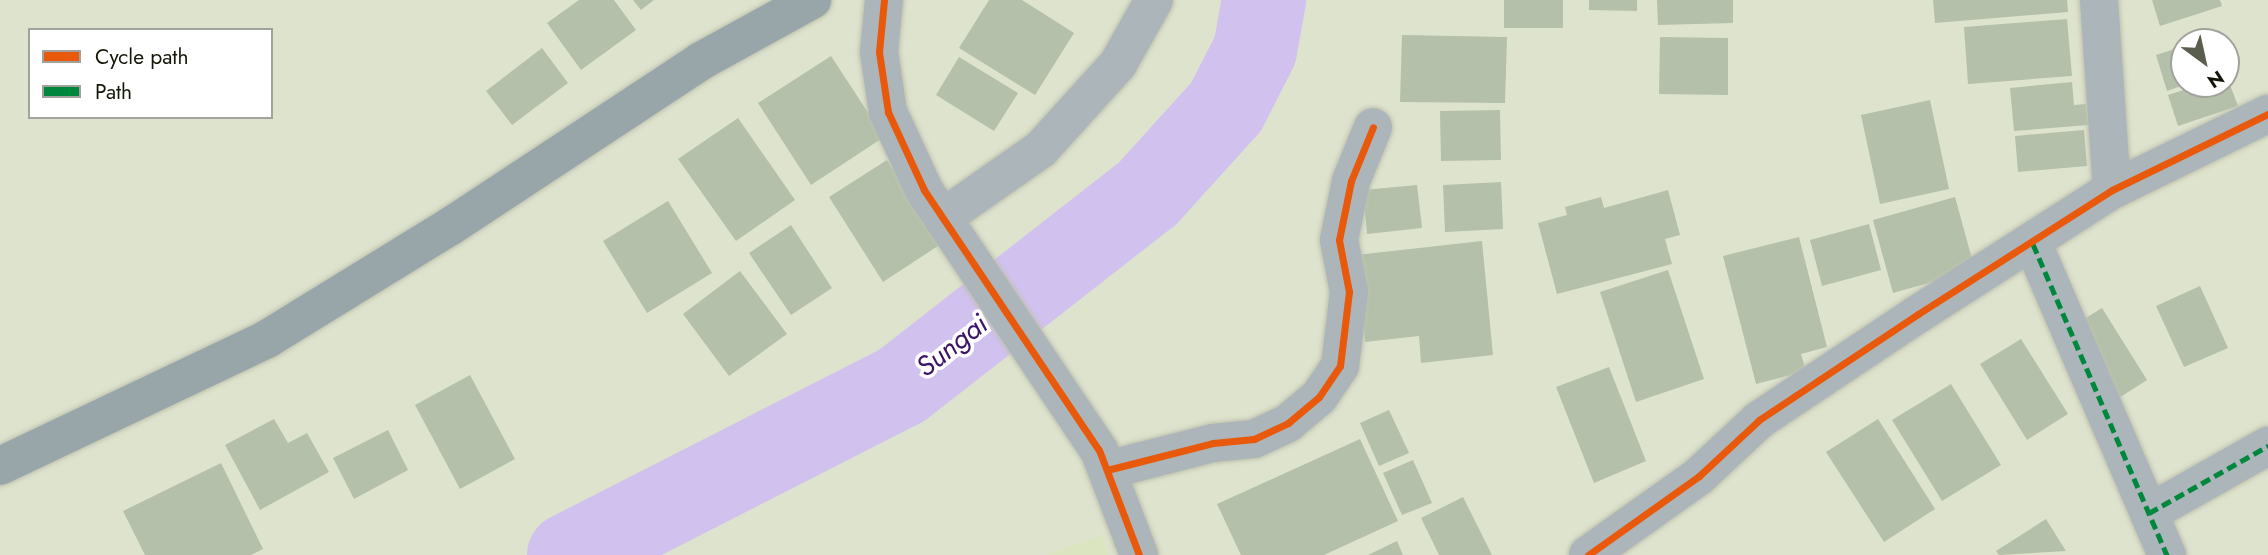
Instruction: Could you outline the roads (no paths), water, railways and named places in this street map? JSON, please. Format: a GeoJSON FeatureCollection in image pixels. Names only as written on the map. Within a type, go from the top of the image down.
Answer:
{"type":"FeatureCollection","features":[{"type":"Feature","properties":{"kind":"highway"},"geometry":{"type":"LineString","coordinates":[[0,466],[267,339],[451,226],[701,61],[812,0]]}},
{"type":"Feature","properties":{"kind":"street"},"geometry":{"type":"LineString","coordinates":[[884,0],[879,52],[888,112],[924,190],[952,227],[1103,460],[1139,555]]}},
{"type":"Feature","properties":{"kind":"street"},"geometry":{"type":"LineString","coordinates":[[952,227],[1041,149],[1118,64],[1154,0]]}},
{"type":"Feature","properties":{"kind":"street"},"geometry":{"type":"LineString","coordinates":[[2099,0],[2112,190]]}},
{"type":"Feature","properties":{"kind":"street"},"geometry":{"type":"LineString","coordinates":[[1588,555],[1699,476],[1759,420],[2034,244],[2112,190],[2268,114]]}},
{"type":"Feature","properties":{"kind":"street"},"geometry":{"type":"LineString","coordinates":[[1103,460],[1254,439],[1288,423],[1319,397],[1340,366],[1349,292],[1339,240],[1351,181],[1373,127]]}},
{"type":"Feature","properties":{"kind":"street"},"geometry":{"type":"LineString","coordinates":[[2034,244],[2167,555]]}},
{"type":"Feature","properties":{"kind":"street"},"geometry":{"type":"LineString","coordinates":[[2149,513],[2268,446]]}},
{"type":"Feature","properties":{"kind":"waterway","name":"Sungai"},"geometry":{"type":"LineString","coordinates":[[569,555],[901,386],[1148,193],[1226,107],[1255,50],[1264,0]]}}]}
